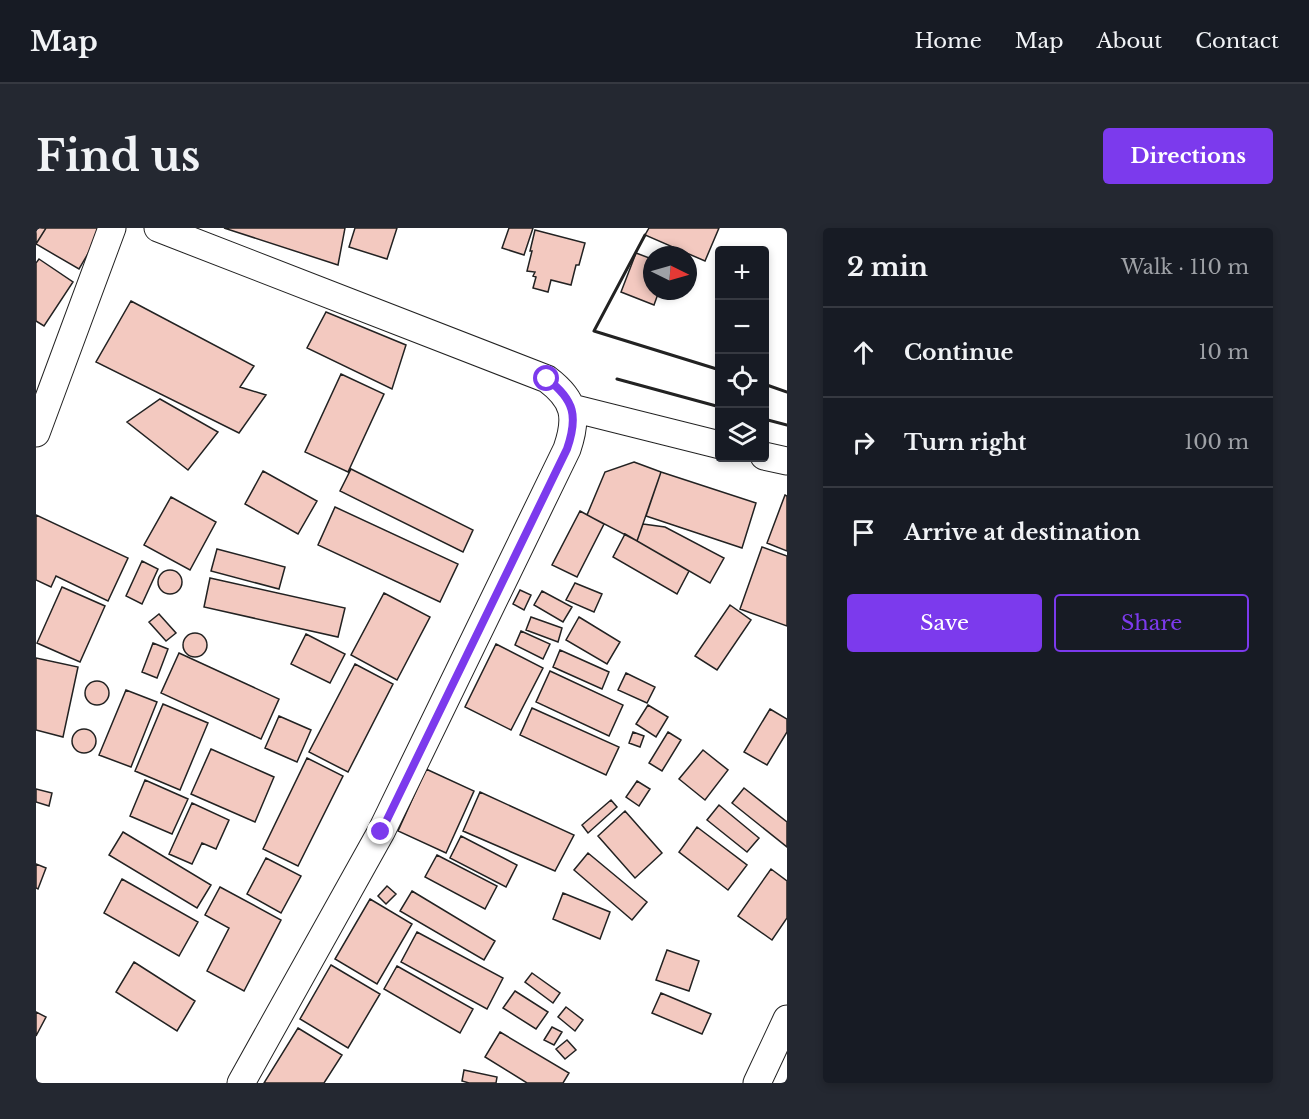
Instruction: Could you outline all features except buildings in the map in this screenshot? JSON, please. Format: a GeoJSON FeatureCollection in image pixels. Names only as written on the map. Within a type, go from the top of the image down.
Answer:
{"type":"FeatureCollection","features":[{"type":"Feature","properties":{"kind":"street"},"geometry":{"type":"LineString","coordinates":[[36,433],[112,228]]}},
{"type":"Feature","properties":{"kind":"street"},"geometry":{"type":"LineString","coordinates":[[158,228],[547,379],[560,389],[572,408],[574,418],[567,449],[381,832],[242,1083]]}},
{"type":"Feature","properties":{"kind":"street"},"geometry":{"type":"LineString","coordinates":[[572,408],[715,444]]}},
{"type":"Feature","properties":{"kind":"street"},"geometry":{"type":"LineString","coordinates":[[769,457],[787,462]]}},
{"type":"Feature","properties":{"kind":"street"},"geometry":{"type":"LineString","coordinates":[[757,1083],[787,1019]]}},
{"type":"Feature","properties":{"kind":"wall"},"geometry":{"type":"LineString","coordinates":[[645,235],[594,331],[715,368]]}},
{"type":"Feature","properties":{"kind":"wall"},"geometry":{"type":"LineString","coordinates":[[617,379],[715,406]]}},
{"type":"Feature","properties":{"kind":"wall"},"geometry":{"type":"LineString","coordinates":[[769,386],[787,392]]}},
{"type":"Feature","properties":{"kind":"wall"},"geometry":{"type":"LineString","coordinates":[[769,420],[787,425]]}},
{"type":"Feature","properties":{"kind":"route"},"geometry":{"type":"LineString","coordinates":[[381,832],[567,449],[572,435],[574,418],[572,408],[560,389],[547,379]]}}]}
